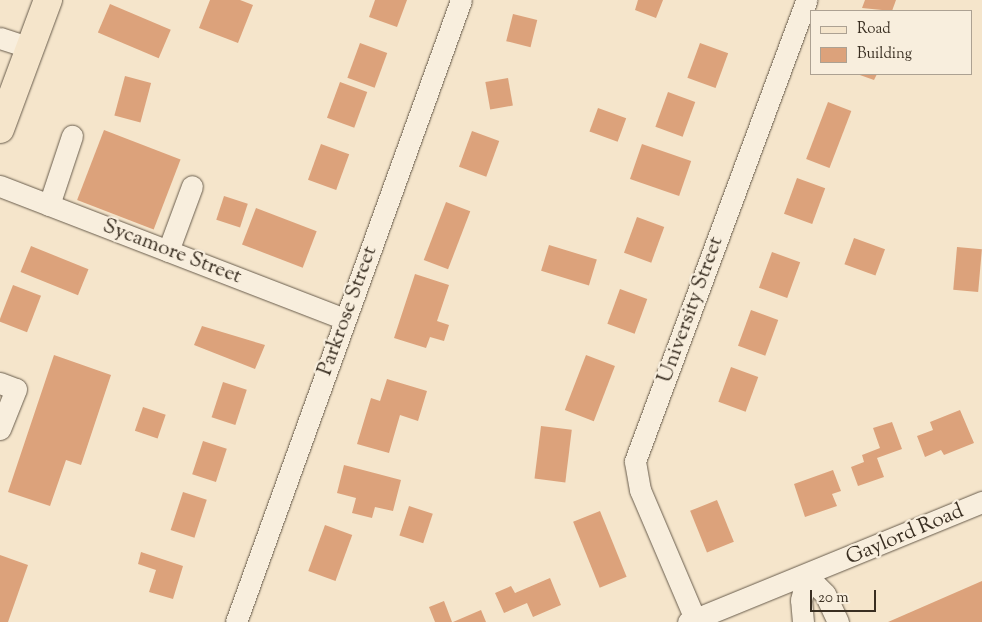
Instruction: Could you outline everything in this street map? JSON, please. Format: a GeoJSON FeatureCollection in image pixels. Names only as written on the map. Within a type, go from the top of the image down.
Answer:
{"type":"FeatureCollection","features":[{"type":"Feature","properties":{"kind":"main road"},"geometry":{"type":"LineString","coordinates":[[0,129],[48,0]]}},
{"type":"Feature","properties":{"kind":"street","name":"Parkrose Street"},"geometry":{"type":"LineString","coordinates":[[236,622],[461,0]]}},
{"type":"Feature","properties":{"kind":"street","name":"University Street"},"geometry":{"type":"LineString","coordinates":[[691,621],[640,490],[635,462],[806,0]]}},
{"type":"Feature","properties":{"kind":"street"},"geometry":{"type":"LineString","coordinates":[[0,38],[30,48]]}},
{"type":"Feature","properties":{"kind":"street"},"geometry":{"type":"LineString","coordinates":[[49,205],[72,136]]}},
{"type":"Feature","properties":{"kind":"street","name":"Sycamore Street"},"geometry":{"type":"LineString","coordinates":[[0,186],[345,319]]}},
{"type":"Feature","properties":{"kind":"street"},"geometry":{"type":"LineString","coordinates":[[168,251],[192,186]]}},
{"type":"Feature","properties":{"kind":"street"},"geometry":{"type":"LineString","coordinates":[[0,383],[16,389],[0,429]]}},
{"type":"Feature","properties":{"kind":"street","name":"Gaylord Road"},"geometry":{"type":"LineString","coordinates":[[691,621],[807,576],[982,502]]}},
{"type":"Feature","properties":{"kind":"street"},"geometry":{"type":"LineString","coordinates":[[803,622],[801,600],[807,576],[826,594],[838,622]]}},
{"type":"Feature","properties":{"kind":"building"},"geometry":{"type":"Polygon","coordinates":[[[210,0],[240,0],[253,5],[238,43],[199,28],[210,0]]]}},
{"type":"Feature","properties":{"kind":"building"},"geometry":{"type":"Polygon","coordinates":[[[375,0],[407,0],[397,27],[369,17],[375,0]]]}},
{"type":"Feature","properties":{"kind":"building"},"geometry":{"type":"Polygon","coordinates":[[[638,0],[663,0],[656,18],[635,10],[638,0]]]}},
{"type":"Feature","properties":{"kind":"building"},"geometry":{"type":"Polygon","coordinates":[[[865,0],[896,0],[892,10],[862,8],[865,0]]]}},
{"type":"Feature","properties":{"kind":"building"},"geometry":{"type":"Polygon","coordinates":[[[110,4],[171,30],[159,58],[98,33],[110,4]]]}},
{"type":"Feature","properties":{"kind":"building"},"geometry":{"type":"Polygon","coordinates":[[[513,14],[537,20],[530,47],[506,41],[513,14]]]}},
{"type":"Feature","properties":{"kind":"building"},"geometry":{"type":"Polygon","coordinates":[[[360,43],[387,53],[375,88],[347,78],[360,43]]]}},
{"type":"Feature","properties":{"kind":"building"},"geometry":{"type":"Polygon","coordinates":[[[700,43],[728,53],[716,88],[687,78],[700,43]]]}},
{"type":"Feature","properties":{"kind":"building"},"geometry":{"type":"Polygon","coordinates":[[[860,75],[876,75],[874,80],[860,75]]]}},
{"type":"Feature","properties":{"kind":"building"},"geometry":{"type":"Polygon","coordinates":[[[125,76],[151,83],[140,123],[114,116],[125,76]]]}},
{"type":"Feature","properties":{"kind":"building"},"geometry":{"type":"Polygon","coordinates":[[[508,78],[513,106],[490,110],[485,82],[508,78]]]}},
{"type":"Feature","properties":{"kind":"building"},"geometry":{"type":"Polygon","coordinates":[[[340,82],[367,92],[354,128],[327,118],[340,82]]]}},
{"type":"Feature","properties":{"kind":"building"},"geometry":{"type":"Polygon","coordinates":[[[668,92],[695,102],[683,137],[655,127],[668,92]]]}},
{"type":"Feature","properties":{"kind":"building"},"geometry":{"type":"Polygon","coordinates":[[[828,102],[851,111],[829,168],[806,159],[828,102]]]}},
{"type":"Feature","properties":{"kind":"building"},"geometry":{"type":"Polygon","coordinates":[[[598,108],[626,118],[618,142],[589,131],[598,108]]]}},
{"type":"Feature","properties":{"kind":"building"},"geometry":{"type":"Polygon","coordinates":[[[104,130],[181,159],[154,229],[77,200],[104,130]]]}},
{"type":"Feature","properties":{"kind":"building"},"geometry":{"type":"Polygon","coordinates":[[[472,131],[499,141],[486,177],[459,167],[472,131]]]}},
{"type":"Feature","properties":{"kind":"building"},"geometry":{"type":"Polygon","coordinates":[[[321,144],[349,154],[336,190],[308,180],[321,144]]]}},
{"type":"Feature","properties":{"kind":"building"},"geometry":{"type":"Polygon","coordinates":[[[642,144],[691,161],[679,196],[630,179],[642,144]]]}},
{"type":"Feature","properties":{"kind":"building"},"geometry":{"type":"Polygon","coordinates":[[[797,178],[825,188],[812,224],[784,214],[797,178]]]}},
{"type":"Feature","properties":{"kind":"building"},"geometry":{"type":"Polygon","coordinates":[[[224,196],[248,204],[240,228],[216,220],[224,196]]]}},
{"type":"Feature","properties":{"kind":"building"},"geometry":{"type":"Polygon","coordinates":[[[446,202],[470,211],[448,269],[424,260],[446,202]]]}},
{"type":"Feature","properties":{"kind":"building"},"geometry":{"type":"Polygon","coordinates":[[[256,208],[317,231],[303,268],[242,244],[256,208]]]}},
{"type":"Feature","properties":{"kind":"building"},"geometry":{"type":"Polygon","coordinates":[[[637,217],[664,227],[651,263],[624,253],[637,217]]]}},
{"type":"Feature","properties":{"kind":"building"},"geometry":{"type":"Polygon","coordinates":[[[854,238],[885,249],[875,276],[844,264],[854,238]]]}},
{"type":"Feature","properties":{"kind":"building"},"geometry":{"type":"Polygon","coordinates":[[[549,245],[597,260],[589,285],[541,271],[549,245]]]}},
{"type":"Feature","properties":{"kind":"building"},"geometry":{"type":"Polygon","coordinates":[[[31,246],[88,269],[78,295],[21,272],[31,246]]]}},
{"type":"Feature","properties":{"kind":"building"},"geometry":{"type":"Polygon","coordinates":[[[957,247],[982,249],[978,292],[953,290],[957,247]]]}},
{"type":"Feature","properties":{"kind":"building"},"geometry":{"type":"Polygon","coordinates":[[[772,252],[800,262],[787,298],[759,288],[772,252]]]}},
{"type":"Feature","properties":{"kind":"building"},"geometry":{"type":"Polygon","coordinates":[[[415,274],[449,285],[437,321],[449,325],[444,341],[430,337],[426,348],[394,338],[415,274]]]}},
{"type":"Feature","properties":{"kind":"building"},"geometry":{"type":"Polygon","coordinates":[[[13,285],[41,296],[27,332],[0,322],[13,285]]]}},
{"type":"Feature","properties":{"kind":"building"},"geometry":{"type":"Polygon","coordinates":[[[620,289],[647,299],[635,334],[607,324],[620,289]]]}},
{"type":"Feature","properties":{"kind":"building"},"geometry":{"type":"Polygon","coordinates":[[[751,310],[778,320],[765,356],[738,346],[751,310]]]}},
{"type":"Feature","properties":{"kind":"building"},"geometry":{"type":"Polygon","coordinates":[[[202,326],[265,345],[255,369],[194,345],[202,326]]]}},
{"type":"Feature","properties":{"kind":"building"},"geometry":{"type":"Polygon","coordinates":[[[54,355],[111,375],[81,465],[66,460],[50,506],[8,492],[54,355]]]}},
{"type":"Feature","properties":{"kind":"building"},"geometry":{"type":"Polygon","coordinates":[[[586,355],[615,366],[594,421],[565,410],[586,355]]]}},
{"type":"Feature","properties":{"kind":"building"},"geometry":{"type":"Polygon","coordinates":[[[731,367],[758,377],[746,412],[718,402],[731,367]]]}},
{"type":"Feature","properties":{"kind":"building"},"geometry":{"type":"Polygon","coordinates":[[[387,379],[427,391],[418,421],[400,415],[389,453],[357,444],[371,398],[380,401],[387,379]]]}},
{"type":"Feature","properties":{"kind":"building"},"geometry":{"type":"Polygon","coordinates":[[[223,382],[247,390],[235,425],[212,417],[223,382]]]}},
{"type":"Feature","properties":{"kind":"building"},"geometry":{"type":"Polygon","coordinates":[[[143,407],[166,415],[158,438],[135,431],[143,407]]]}},
{"type":"Feature","properties":{"kind":"building"},"geometry":{"type":"Polygon","coordinates":[[[960,410],[974,443],[944,455],[941,450],[925,457],[917,436],[933,430],[930,422],[960,410]]]}},
{"type":"Feature","properties":{"kind":"building"},"geometry":{"type":"Polygon","coordinates":[[[892,422],[902,449],[877,458],[884,477],[858,486],[851,467],[864,462],[862,455],[880,448],[873,428],[892,422]]]}},
{"type":"Feature","properties":{"kind":"building"},"geometry":{"type":"Polygon","coordinates":[[[541,426],[572,430],[565,482],[535,479],[541,426]]]}},
{"type":"Feature","properties":{"kind":"building"},"geometry":{"type":"Polygon","coordinates":[[[203,441],[227,449],[216,482],[192,474],[203,441]]]}},
{"type":"Feature","properties":{"kind":"building"},"geometry":{"type":"Polygon","coordinates":[[[344,465],[401,480],[393,511],[375,507],[372,518],[352,513],[356,498],[337,493],[344,465]]]}},
{"type":"Feature","properties":{"kind":"building"},"geometry":{"type":"Polygon","coordinates":[[[833,470],[841,491],[832,494],[837,506],[805,517],[794,484],[833,470]]]}},
{"type":"Feature","properties":{"kind":"building"},"geometry":{"type":"Polygon","coordinates":[[[183,492],[207,500],[194,538],[171,530],[183,492]]]}},
{"type":"Feature","properties":{"kind":"building"},"geometry":{"type":"Polygon","coordinates":[[[717,500],[734,542],[707,553],[690,511],[717,500]]]}},
{"type":"Feature","properties":{"kind":"building"},"geometry":{"type":"Polygon","coordinates":[[[409,506],[433,514],[423,543],[399,535],[409,506]]]}},
{"type":"Feature","properties":{"kind":"building"},"geometry":{"type":"Polygon","coordinates":[[[600,511],[627,577],[600,588],[573,522],[600,511]]]}},
{"type":"Feature","properties":{"kind":"building"},"geometry":{"type":"Polygon","coordinates":[[[325,525],[352,535],[335,581],[308,571],[325,525]]]}},
{"type":"Feature","properties":{"kind":"building"},"geometry":{"type":"Polygon","coordinates":[[[141,552],[183,566],[173,599],[149,592],[156,570],[138,564],[141,552]]]}},
{"type":"Feature","properties":{"kind":"building"},"geometry":{"type":"Polygon","coordinates":[[[0,555],[28,565],[8,622],[0,622],[0,555]]]}},
{"type":"Feature","properties":{"kind":"building"},"geometry":{"type":"Polygon","coordinates":[[[550,578],[561,605],[533,617],[527,603],[504,613],[495,593],[511,586],[515,593],[550,578]]]}},
{"type":"Feature","properties":{"kind":"building"},"geometry":{"type":"Polygon","coordinates":[[[982,581],[982,622],[888,622],[982,581]]]}},
{"type":"Feature","properties":{"kind":"building"},"geometry":{"type":"Polygon","coordinates":[[[444,601],[452,622],[435,622],[429,607],[444,601]]]}},
{"type":"Feature","properties":{"kind":"building"},"geometry":{"type":"Polygon","coordinates":[[[481,610],[486,622],[453,622],[481,610]]]}}]}
